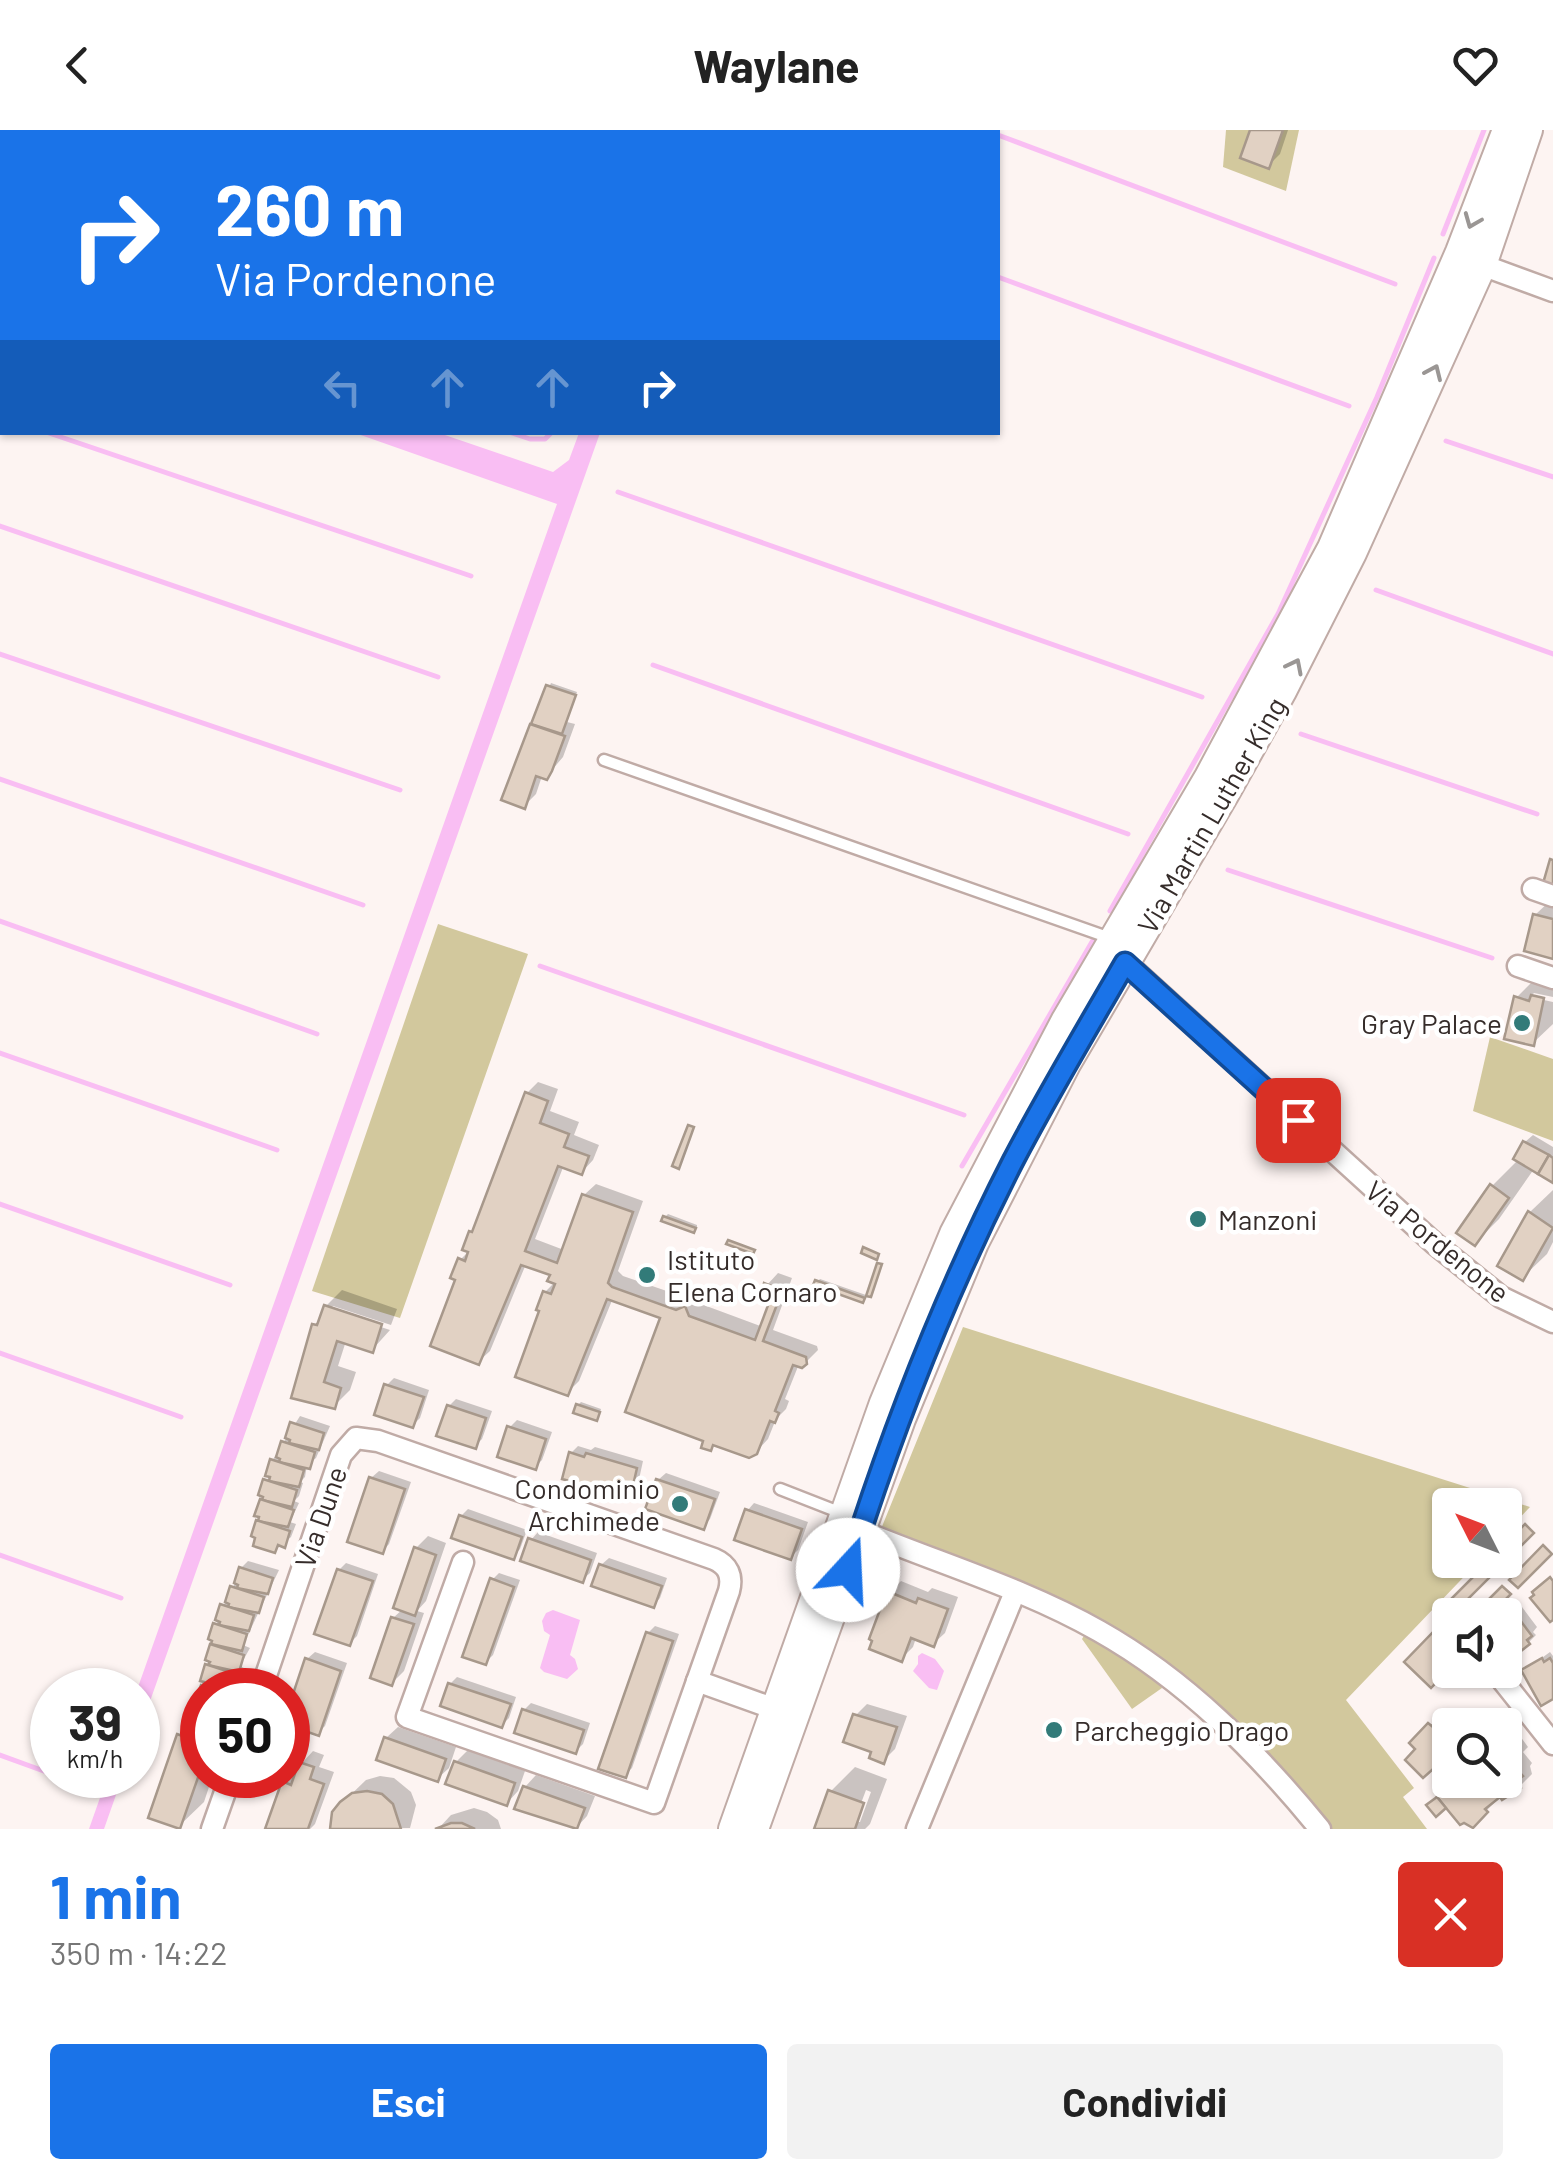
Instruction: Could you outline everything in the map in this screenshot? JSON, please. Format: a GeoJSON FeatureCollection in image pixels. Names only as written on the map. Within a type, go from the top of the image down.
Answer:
{"type":"FeatureCollection","features":[{"type":"Feature","properties":{"kind":"main road","name":"Via Martin Luther King"},"geometry":{"type":"LineString","coordinates":[[741,1825],[810,1610],[900,1420],[974,1243],[1116,950],[1332,548],[1460,252],[1506,130]]}},
{"type":"Feature","properties":{"kind":"main road","name":"Via Martin Luther King"},"geometry":{"type":"LineString","coordinates":[[1116,950],[1282,691],[1352,553],[1482,265],[1528,130]]}},
{"type":"Feature","properties":{"kind":"main road","name":"Via Martin Luther King"},"geometry":{"type":"LineString","coordinates":[[741,1825],[854,1520]]}},
{"type":"Feature","properties":{"kind":"street"},"geometry":{"type":"LineString","coordinates":[[1482,265],[1553,290]]}},
{"type":"Feature","properties":{"kind":"street","name":"Via Pordenone"},"geometry":{"type":"LineString","coordinates":[[1116,950],[1435,1244],[1501,1297],[1553,1322]]}},
{"type":"Feature","properties":{"kind":"street"},"geometry":{"type":"LineString","coordinates":[[1518,966],[1553,978]]}},
{"type":"Feature","properties":{"kind":"street","name":"Via Dune"},"geometry":{"type":"LineString","coordinates":[[269,1668],[341,1456],[350,1441],[363,1438],[721,1562],[731,1582],[654,1804],[406,1716],[463,1562]]}},
{"type":"Feature","properties":{"kind":"street"},"geometry":{"type":"LineString","coordinates":[[854,1520],[874,1536],[1015,1592],[1100,1631],[1182,1689],[1253,1750],[1320,1829]]}},
{"type":"Feature","properties":{"kind":"street"},"geometry":{"type":"LineString","coordinates":[[918,1829],[1015,1592]]}},
{"type":"Feature","properties":{"kind":"street"},"geometry":{"type":"LineString","coordinates":[[741,1825],[745,1769],[764,1704],[784,1654],[810,1610]]}},
{"type":"Feature","properties":{"kind":"street"},"geometry":{"type":"LineString","coordinates":[[697,1680],[764,1704]]}},
{"type":"Feature","properties":{"kind":"street"},"geometry":{"type":"LineString","coordinates":[[1509,1688],[1553,1744]]}},
{"type":"Feature","properties":{"kind":"street"},"geometry":{"type":"LineString","coordinates":[[212,1829],[223,1798]]}},
{"type":"Feature","properties":{"kind":"lane"},"geometry":{"type":"LineString","coordinates":[[604,760],[1116,950]]}},
{"type":"Feature","properties":{"kind":"lane"},"geometry":{"type":"LineString","coordinates":[[780,1489],[854,1520]]}},
{"type":"Feature","properties":{"kind":"shaded area"},"geometry":{"type":"Polygon","coordinates":[[[1226,130],[1299,130],[1286,191],[1223,167],[1226,130]]]}},
{"type":"Feature","properties":{"kind":"shaded area"},"geometry":{"type":"Polygon","coordinates":[[[361,435],[445,435],[553,472],[569,460],[578,435],[599,435],[160,1673],[160,1668],[145,1668],[557,504],[361,435]]]}},
{"type":"Feature","properties":{"kind":"shaded area"},"geometry":{"type":"Polygon","coordinates":[[[438,924],[528,954],[400,1318],[312,1291],[438,924]]]}},
{"type":"Feature","properties":{"kind":"shaded area"},"geometry":{"type":"Polygon","coordinates":[[[1490,1037],[1553,1059],[1553,1141],[1473,1111],[1490,1037]]]}},
{"type":"Feature","properties":{"kind":"shaded area"},"geometry":{"type":"Polygon","coordinates":[[[963,1327],[1470,1488],[1432,1488],[1432,1578],[1463,1578],[1444,1598],[1432,1598],[1432,1610],[1346,1700],[1414,1788],[1403,1797],[1427,1829],[1329,1829],[1248,1732],[1178,1674],[881,1529],[963,1327]]]}},
{"type":"Feature","properties":{"kind":"shaded area"},"geometry":{"type":"Polygon","coordinates":[[[553,1610],[580,1620],[570,1655],[578,1669],[567,1679],[540,1668],[550,1635],[544,1631],[542,1621],[553,1610]]]}},
{"type":"Feature","properties":{"kind":"shaded area"},"geometry":{"type":"Polygon","coordinates":[[[1085,1634],[1160,1682],[1162,1688],[1132,1709],[1082,1639],[1085,1634]]]}},
{"type":"Feature","properties":{"kind":"shaded area"},"geometry":{"type":"Polygon","coordinates":[[[922,1653],[935,1659],[944,1671],[937,1690],[929,1688],[913,1671],[922,1653]]]}},
{"type":"Feature","properties":{"kind":"shaded area"},"geometry":{"type":"Polygon","coordinates":[[[100,1798],[115,1798],[104,1829],[89,1829],[100,1798]]]}},
{"type":"Feature","properties":{"kind":"building"},"geometry":{"type":"Polygon","coordinates":[[[1250,130],[1283,130],[1269,169],[1240,158],[1250,130]]]}},
{"type":"Feature","properties":{"kind":"building"},"geometry":{"type":"Polygon","coordinates":[[[546,685],[576,695],[562,734],[531,724],[546,685]]]}},
{"type":"Feature","properties":{"kind":"building"},"geometry":{"type":"Polygon","coordinates":[[[530,724],[565,736],[547,780],[536,776],[525,809],[501,800],[530,724]]]}},
{"type":"Feature","properties":{"kind":"building"},"geometry":{"type":"Polygon","coordinates":[[[1550,859],[1553,860],[1553,890],[1542,887],[1550,859]]]}},
{"type":"Feature","properties":{"kind":"building"},"geometry":{"type":"Polygon","coordinates":[[[1533,914],[1553,919],[1553,959],[1524,951],[1533,914]]]}},
{"type":"Feature","properties":{"kind":"building","name":"Gray Palace"},"geometry":{"type":"Polygon","coordinates":[[[1531,995],[1544,998],[1534,1046],[1504,1039],[1514,996],[1529,1001],[1531,995]]]}},
{"type":"Feature","properties":{"kind":"building"},"geometry":{"type":"Polygon","coordinates":[[[525,1092],[548,1101],[540,1123],[569,1134],[564,1147],[589,1156],[582,1175],[558,1166],[525,1251],[557,1263],[582,1194],[633,1212],[608,1283],[612,1287],[676,1310],[685,1306],[689,1316],[755,1340],[773,1292],[763,1288],[764,1283],[794,1295],[793,1298],[781,1294],[763,1341],[806,1357],[807,1364],[802,1368],[793,1365],[775,1411],[779,1413],[775,1423],[770,1421],[757,1454],[749,1458],[713,1445],[711,1451],[701,1448],[703,1441],[625,1412],[660,1318],[607,1299],[568,1396],[515,1377],[543,1291],[551,1294],[555,1284],[547,1281],[550,1275],[521,1265],[479,1365],[430,1346],[455,1280],[450,1278],[458,1258],[465,1261],[468,1252],[462,1250],[525,1092]]]}},
{"type":"Feature","properties":{"kind":"building"},"geometry":{"type":"Polygon","coordinates":[[[688,1125],[694,1127],[679,1169],[672,1166],[688,1125]]]}},
{"type":"Feature","properties":{"kind":"building"},"geometry":{"type":"Polygon","coordinates":[[[1523,1141],[1549,1155],[1538,1174],[1513,1159],[1523,1141]]]}},
{"type":"Feature","properties":{"kind":"building"},"geometry":{"type":"Polygon","coordinates":[[[1549,1155],[1553,1158],[1553,1183],[1538,1174],[1549,1155]]]}},
{"type":"Feature","properties":{"kind":"building"},"geometry":{"type":"Polygon","coordinates":[[[1490,1184],[1509,1198],[1475,1246],[1456,1233],[1490,1184]]]}},
{"type":"Feature","properties":{"kind":"building"},"geometry":{"type":"Polygon","coordinates":[[[1528,1211],[1553,1228],[1523,1281],[1497,1266],[1528,1211]]]}},
{"type":"Feature","properties":{"kind":"building"},"geometry":{"type":"Polygon","coordinates":[[[663,1216],[696,1228],[694,1233],[661,1221],[663,1216]]]}},
{"type":"Feature","properties":{"kind":"building"},"geometry":{"type":"Polygon","coordinates":[[[728,1240],[755,1250],[753,1254],[726,1244],[728,1240]]]}},
{"type":"Feature","properties":{"kind":"building"},"geometry":{"type":"Polygon","coordinates":[[[863,1247],[879,1254],[877,1260],[861,1253],[863,1247]]]}},
{"type":"Feature","properties":{"kind":"building"},"geometry":{"type":"Polygon","coordinates":[[[877,1263],[882,1264],[871,1297],[866,1296],[877,1263]]]}},
{"type":"Feature","properties":{"kind":"building"},"geometry":{"type":"Polygon","coordinates":[[[815,1280],[865,1298],[863,1303],[813,1285],[815,1280]]]}},
{"type":"Feature","properties":{"kind":"building"},"geometry":{"type":"Polygon","coordinates":[[[324,1305],[382,1324],[373,1353],[337,1341],[324,1382],[341,1388],[335,1409],[291,1398],[312,1324],[317,1325],[324,1305]]]}},
{"type":"Feature","properties":{"kind":"building"},"geometry":{"type":"Polygon","coordinates":[[[384,1384],[424,1397],[413,1428],[374,1415],[384,1384]]]}},
{"type":"Feature","properties":{"kind":"building"},"geometry":{"type":"Polygon","coordinates":[[[576,1404],[600,1412],[597,1421],[573,1413],[576,1404]]]}},
{"type":"Feature","properties":{"kind":"building"},"geometry":{"type":"Polygon","coordinates":[[[447,1405],[486,1418],[476,1449],[436,1436],[447,1405]]]}},
{"type":"Feature","properties":{"kind":"building"},"geometry":{"type":"Polygon","coordinates":[[[290,1422],[324,1433],[319,1450],[289,1443],[285,1438],[290,1422]]]}},
{"type":"Feature","properties":{"kind":"building"},"geometry":{"type":"Polygon","coordinates":[[[507,1426],[546,1439],[536,1470],[497,1457],[507,1426]]]}},
{"type":"Feature","properties":{"kind":"building"},"geometry":{"type":"Polygon","coordinates":[[[281,1441],[315,1452],[310,1469],[279,1462],[276,1457],[281,1441]]]}},
{"type":"Feature","properties":{"kind":"building"},"geometry":{"type":"Polygon","coordinates":[[[569,1452],[637,1468],[631,1494],[562,1479],[569,1452]]]}},
{"type":"Feature","properties":{"kind":"building"},"geometry":{"type":"Polygon","coordinates":[[[270,1459],[304,1470],[299,1487],[269,1481],[270,1477],[265,1476],[270,1459]]]}},
{"type":"Feature","properties":{"kind":"building"},"geometry":{"type":"Polygon","coordinates":[[[369,1477],[405,1489],[383,1554],[347,1542],[369,1477]]]}},
{"type":"Feature","properties":{"kind":"building"},"geometry":{"type":"Polygon","coordinates":[[[263,1479],[297,1490],[292,1507],[262,1500],[258,1495],[263,1479]]]}},
{"type":"Feature","properties":{"kind":"building","name":"Condominio Archimede"},"geometry":{"type":"Polygon","coordinates":[[[656,1479],[715,1499],[704,1530],[645,1509],[656,1479]]]}},
{"type":"Feature","properties":{"kind":"building"},"geometry":{"type":"Polygon","coordinates":[[[260,1499],[294,1510],[288,1527],[258,1521],[259,1517],[254,1516],[260,1499]]]}},
{"type":"Feature","properties":{"kind":"building","name":"Condominio Archimede"},"geometry":{"type":"Polygon","coordinates":[[[745,1509],[802,1529],[791,1560],[734,1540],[745,1509]]]}},
{"type":"Feature","properties":{"kind":"building"},"geometry":{"type":"Polygon","coordinates":[[[459,1515],[522,1537],[514,1560],[451,1538],[459,1515]]]}},
{"type":"Feature","properties":{"kind":"building"},"geometry":{"type":"Polygon","coordinates":[[[256,1520],[290,1531],[285,1548],[278,1545],[275,1553],[253,1546],[255,1538],[251,1536],[256,1520]]]}},
{"type":"Feature","properties":{"kind":"building"},"geometry":{"type":"Polygon","coordinates":[[[1525,1524],[1534,1533],[1522,1545],[1525,1524]]]}},
{"type":"Feature","properties":{"kind":"building"},"geometry":{"type":"Polygon","coordinates":[[[528,1538],[591,1560],[583,1583],[520,1561],[528,1538]]]}},
{"type":"Feature","properties":{"kind":"building"},"geometry":{"type":"Polygon","coordinates":[[[1543,1545],[1552,1554],[1518,1588],[1509,1580],[1522,1578],[1522,1567],[1543,1545]]]}},
{"type":"Feature","properties":{"kind":"building"},"geometry":{"type":"Polygon","coordinates":[[[414,1547],[436,1555],[415,1616],[393,1608],[414,1547]]]}},
{"type":"Feature","properties":{"kind":"building"},"geometry":{"type":"Polygon","coordinates":[[[599,1564],[662,1586],[654,1608],[591,1586],[599,1564]]]}},
{"type":"Feature","properties":{"kind":"building"},"geometry":{"type":"Polygon","coordinates":[[[239,1567],[273,1578],[268,1594],[237,1588],[234,1583],[239,1567]]]}},
{"type":"Feature","properties":{"kind":"building"},"geometry":{"type":"Polygon","coordinates":[[[337,1569],[373,1581],[350,1646],[314,1634],[337,1569]]]}},
{"type":"Feature","properties":{"kind":"building"},"geometry":{"type":"Polygon","coordinates":[[[1550,1577],[1553,1620],[1550,1622],[1530,1598],[1550,1577]]]}},
{"type":"Feature","properties":{"kind":"building"},"geometry":{"type":"Polygon","coordinates":[[[490,1578],[514,1587],[486,1665],[462,1657],[490,1578]]]}},
{"type":"Feature","properties":{"kind":"building"},"geometry":{"type":"Polygon","coordinates":[[[1472,1578],[1489,1578],[1469,1598],[1452,1598],[1472,1578]]]}},
{"type":"Feature","properties":{"kind":"building"},"geometry":{"type":"Polygon","coordinates":[[[230,1586],[264,1597],[259,1613],[228,1607],[225,1602],[230,1586]]]}},
{"type":"Feature","properties":{"kind":"building"},"geometry":{"type":"Polygon","coordinates":[[[1502,1586],[1511,1594],[1507,1598],[1490,1598],[1502,1586]]]}},
{"type":"Feature","properties":{"kind":"building"},"geometry":{"type":"Polygon","coordinates":[[[887,1591],[916,1603],[918,1598],[948,1609],[934,1647],[911,1638],[902,1662],[869,1649],[887,1591]]]}},
{"type":"Feature","properties":{"kind":"building"},"geometry":{"type":"Polygon","coordinates":[[[220,1604],[254,1615],[249,1631],[219,1625],[215,1620],[220,1604]]]}},
{"type":"Feature","properties":{"kind":"building"},"geometry":{"type":"Polygon","coordinates":[[[391,1617],[414,1624],[392,1686],[370,1678],[391,1617]]]}},
{"type":"Feature","properties":{"kind":"building"},"geometry":{"type":"Polygon","coordinates":[[[213,1623],[247,1634],[242,1651],[211,1644],[208,1639],[213,1623]]]}},
{"type":"Feature","properties":{"kind":"building"},"geometry":{"type":"Polygon","coordinates":[[[1522,1623],[1532,1636],[1527,1640],[1530,1644],[1522,1650],[1522,1623]]]}},
{"type":"Feature","properties":{"kind":"building"},"geometry":{"type":"Polygon","coordinates":[[[646,1632],[673,1641],[626,1778],[598,1769],[646,1632]]]}},
{"type":"Feature","properties":{"kind":"building"},"geometry":{"type":"Polygon","coordinates":[[[1432,1633],[1431,1688],[1404,1662],[1432,1633]]]}},
{"type":"Feature","properties":{"kind":"building"},"geometry":{"type":"Polygon","coordinates":[[[210,1644],[244,1655],[240,1668],[208,1665],[210,1662],[205,1660],[210,1644]]]}},
{"type":"Feature","properties":{"kind":"building"},"geometry":{"type":"Polygon","coordinates":[[[305,1658],[341,1671],[319,1736],[310,1733],[310,1668],[302,1668],[305,1658]]]}},
{"type":"Feature","properties":{"kind":"building"},"geometry":{"type":"Polygon","coordinates":[[[1542,1658],[1544,1662],[1550,1658],[1553,1699],[1541,1706],[1522,1669],[1542,1658]]]}},
{"type":"Feature","properties":{"kind":"building"},"geometry":{"type":"Polygon","coordinates":[[[448,1683],[511,1704],[502,1728],[440,1706],[448,1683]]]}},
{"type":"Feature","properties":{"kind":"building"},"geometry":{"type":"Polygon","coordinates":[[[522,1709],[584,1730],[576,1754],[514,1733],[522,1709]]]}},
{"type":"Feature","properties":{"kind":"building"},"geometry":{"type":"Polygon","coordinates":[[[853,1714],[897,1727],[884,1764],[869,1758],[871,1752],[843,1742],[853,1714]]]}},
{"type":"Feature","properties":{"kind":"building"},"geometry":{"type":"Polygon","coordinates":[[[1428,1723],[1432,1726],[1432,1770],[1423,1778],[1405,1760],[1415,1749],[1409,1743],[1428,1723]]]}},
{"type":"Feature","properties":{"kind":"building"},"geometry":{"type":"Polygon","coordinates":[[[1179,1727],[1186,1727],[1187,1739],[1179,1739],[1179,1727]]]}},
{"type":"Feature","properties":{"kind":"building"},"geometry":{"type":"Polygon","coordinates":[[[177,1734],[180,1735],[180,1798],[191,1798],[180,1829],[148,1818],[155,1798],[160,1798],[160,1783],[177,1734]]]}},
{"type":"Feature","properties":{"kind":"building"},"geometry":{"type":"Polygon","coordinates":[[[384,1737],[446,1759],[438,1782],[376,1760],[384,1737]]]}},
{"type":"Feature","properties":{"kind":"building"},"geometry":{"type":"Polygon","coordinates":[[[454,1761],[515,1783],[507,1806],[445,1784],[454,1761]]]}},
{"type":"Feature","properties":{"kind":"building"},"geometry":{"type":"Polygon","coordinates":[[[310,1779],[324,1784],[308,1829],[265,1829],[276,1798],[310,1798],[310,1779]]]}},
{"type":"Feature","properties":{"kind":"building"},"geometry":{"type":"Polygon","coordinates":[[[523,1786],[585,1808],[577,1829],[514,1809],[523,1786]]]}},
{"type":"Feature","properties":{"kind":"building"},"geometry":{"type":"Polygon","coordinates":[[[828,1790],[864,1803],[855,1829],[814,1829],[828,1790]]]}},
{"type":"Feature","properties":{"kind":"building"},"geometry":{"type":"Polygon","coordinates":[[[352,1793],[382,1794],[393,1804],[401,1829],[330,1829],[332,1812],[340,1802],[352,1793]]]}},
{"type":"Feature","properties":{"kind":"building"},"geometry":{"type":"Polygon","coordinates":[[[1438,1798],[1499,1798],[1485,1809],[1488,1812],[1473,1828],[1460,1825],[1438,1798]]]}},
{"type":"Feature","properties":{"kind":"building"},"geometry":{"type":"Polygon","coordinates":[[[1438,1798],[1446,1808],[1436,1817],[1426,1805],[1438,1798]]]}},
{"type":"Feature","properties":{"kind":"building"},"geometry":{"type":"Polygon","coordinates":[[[462,1823],[475,1829],[435,1829],[462,1823]]]}},
{"type":"Feature","properties":{"kind":"waterway"},"geometry":{"type":"LineString","coordinates":[[1443,234],[1484,130]]}},
{"type":"Feature","properties":{"kind":"waterway"},"geometry":{"type":"LineString","coordinates":[[1000,136],[1395,284]]}},
{"type":"Feature","properties":{"kind":"waterway"},"geometry":{"type":"LineString","coordinates":[[1110,911],[1278,614],[1377,397],[1434,258]]}},
{"type":"Feature","properties":{"kind":"waterway"},"geometry":{"type":"LineString","coordinates":[[1000,278],[1349,406]]}},
{"type":"Feature","properties":{"kind":"waterway"},"geometry":{"type":"LineString","coordinates":[[55,435],[471,576]]}},
{"type":"Feature","properties":{"kind":"waterway"},"geometry":{"type":"LineString","coordinates":[[518,435],[530,439],[545,439],[549,435]]}},
{"type":"Feature","properties":{"kind":"waterway"},"geometry":{"type":"LineString","coordinates":[[1446,441],[1553,477]]}},
{"type":"Feature","properties":{"kind":"waterway"},"geometry":{"type":"LineString","coordinates":[[618,492],[1202,697]]}},
{"type":"Feature","properties":{"kind":"waterway"},"geometry":{"type":"LineString","coordinates":[[0,526],[438,677]]}},
{"type":"Feature","properties":{"kind":"waterway"},"geometry":{"type":"LineString","coordinates":[[1376,590],[1553,654]]}},
{"type":"Feature","properties":{"kind":"waterway"},"geometry":{"type":"LineString","coordinates":[[0,654],[400,790]]}},
{"type":"Feature","properties":{"kind":"waterway"},"geometry":{"type":"LineString","coordinates":[[653,665],[1128,834]]}},
{"type":"Feature","properties":{"kind":"waterway"},"geometry":{"type":"LineString","coordinates":[[1301,734],[1537,814]]}},
{"type":"Feature","properties":{"kind":"waterway"},"geometry":{"type":"LineString","coordinates":[[0,779],[363,905]]}},
{"type":"Feature","properties":{"kind":"waterway"},"geometry":{"type":"LineString","coordinates":[[1228,870],[1492,958]]}},
{"type":"Feature","properties":{"kind":"waterway"},"geometry":{"type":"LineString","coordinates":[[0,921],[317,1034]]}},
{"type":"Feature","properties":{"kind":"waterway"},"geometry":{"type":"LineString","coordinates":[[962,1166],[1096,935]]}},
{"type":"Feature","properties":{"kind":"waterway"},"geometry":{"type":"LineString","coordinates":[[540,966],[964,1115]]}},
{"type":"Feature","properties":{"kind":"waterway"},"geometry":{"type":"LineString","coordinates":[[0,1053],[277,1150]]}},
{"type":"Feature","properties":{"kind":"waterway"},"geometry":{"type":"LineString","coordinates":[[0,1204],[230,1285]]}},
{"type":"Feature","properties":{"kind":"waterway"},"geometry":{"type":"LineString","coordinates":[[0,1353],[181,1417]]}},
{"type":"Feature","properties":{"kind":"waterway"},"geometry":{"type":"LineString","coordinates":[[0,1555],[121,1598]]}},
{"type":"Feature","properties":{"kind":"waterway"},"geometry":{"type":"LineString","coordinates":[[0,1755],[30,1766]]}},
{"type":"Feature","properties":{"kind":"place","name":"Gray Palace"},"geometry":{"type":"Point","coordinates":[1522,1023]}},
{"type":"Feature","properties":{"kind":"place","name":"Manzoni"},"geometry":{"type":"Point","coordinates":[1198,1219]}},
{"type":"Feature","properties":{"kind":"place","name":"Istituto Elena Cornaro"},"geometry":{"type":"Point","coordinates":[647,1275]}},
{"type":"Feature","properties":{"kind":"place","name":"Condominio Archimede"},"geometry":{"type":"Point","coordinates":[680,1504]}},
{"type":"Feature","properties":{"kind":"place","name":"Parcheggio Drago"},"geometry":{"type":"Point","coordinates":[1054,1730]}},
{"type":"Feature","properties":{"kind":"route"},"geometry":{"type":"LineString","coordinates":[[848,1570],[900,1420],[974,1243],[1012,1163],[1125,963],[1298,1120]]}}]}
